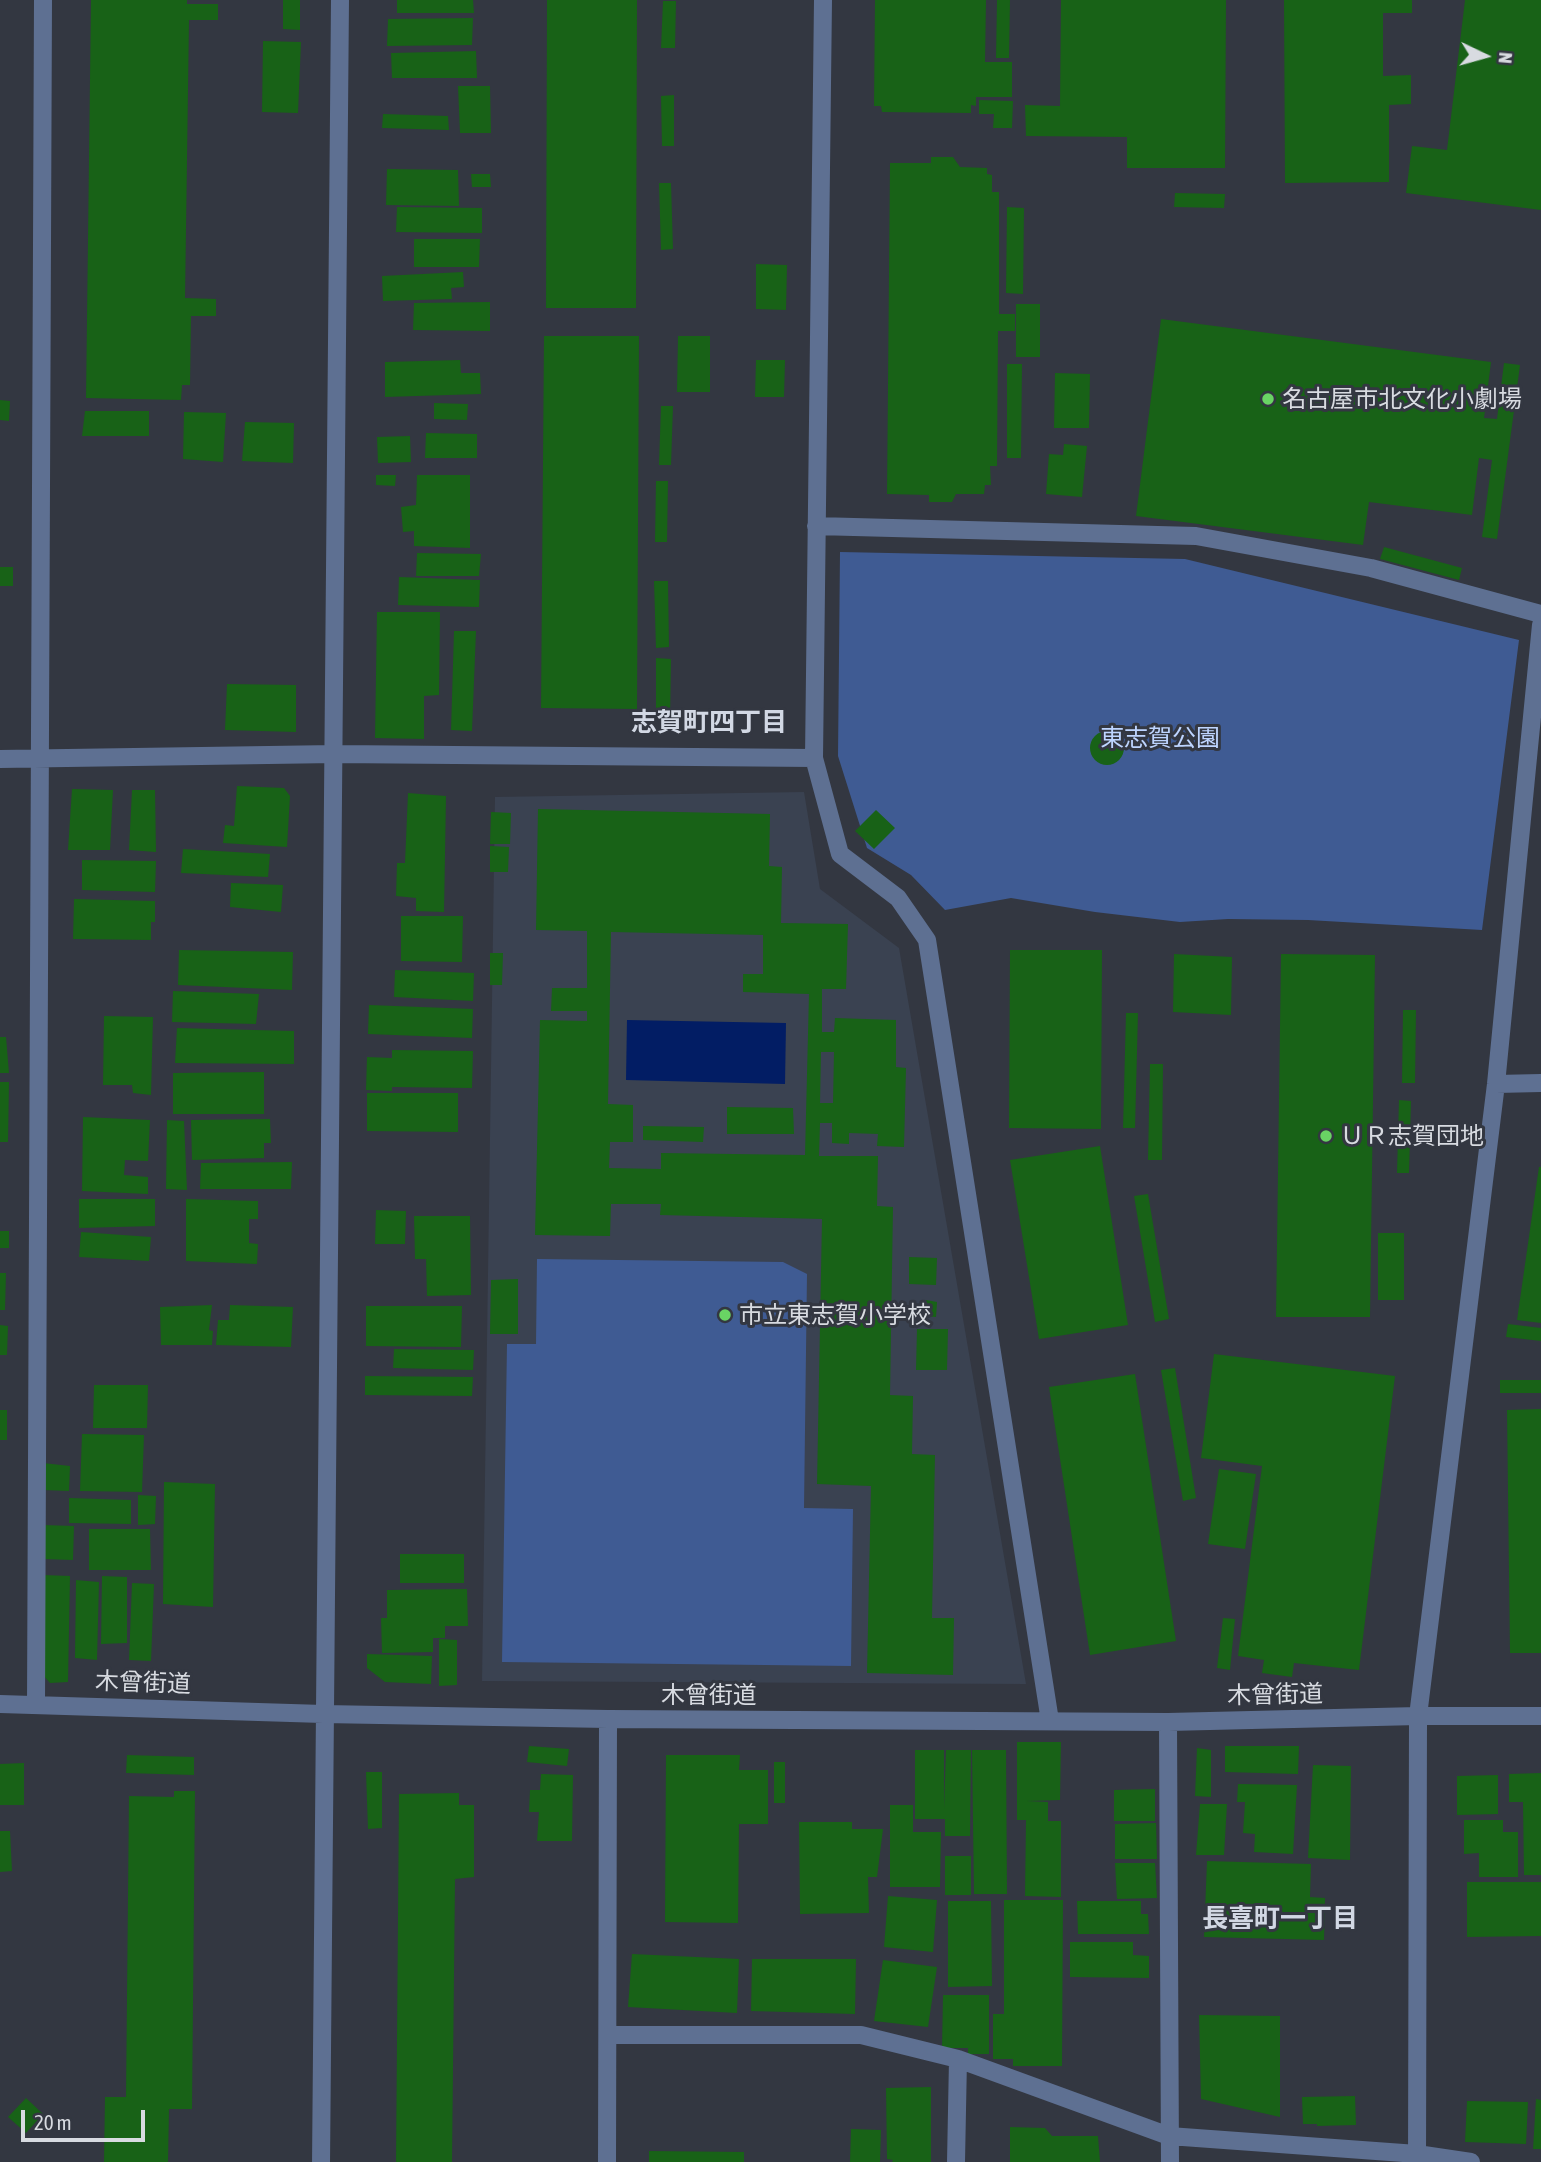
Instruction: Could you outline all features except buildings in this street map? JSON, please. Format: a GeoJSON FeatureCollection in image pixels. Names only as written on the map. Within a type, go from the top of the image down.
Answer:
{"type":"FeatureCollection","features":[{"type":"Feature","properties":{"kind":"street"},"geometry":{"type":"LineString","coordinates":[[36,1703],[43,0]]}},
{"type":"Feature","properties":{"kind":"street"},"geometry":{"type":"LineString","coordinates":[[321,2162],[340,0]]}},
{"type":"Feature","properties":{"kind":"street"},"geometry":{"type":"LineString","coordinates":[[823,0],[814,758],[840,854],[898,898],[927,940],[1050,1721]]}},
{"type":"Feature","properties":{"kind":"street"},"geometry":{"type":"LineString","coordinates":[[816,526],[1196,536],[1371,568],[1541,614]]}},
{"type":"Feature","properties":{"kind":"street"},"geometry":{"type":"LineString","coordinates":[[1417,2158],[1418,1716],[1496,1084],[1541,625]]}},
{"type":"Feature","properties":{"kind":"street"},"geometry":{"type":"LineString","coordinates":[[0,760],[335,754],[814,758]]}},
{"type":"Feature","properties":{"kind":"street"},"geometry":{"type":"LineString","coordinates":[[1496,1084],[1541,1083]]}},
{"type":"Feature","properties":{"kind":"street","name":"木曾街道"},"geometry":{"type":"LineString","coordinates":[[0,1703],[323,1714],[608,1719],[1168,1721],[1541,1716]]}},
{"type":"Feature","properties":{"kind":"street"},"geometry":{"type":"LineString","coordinates":[[607,2162],[608,1719]]}},
{"type":"Feature","properties":{"kind":"street"},"geometry":{"type":"LineString","coordinates":[[1168,1721],[1170,2162]]}},
{"type":"Feature","properties":{"kind":"street"},"geometry":{"type":"LineString","coordinates":[[609,2035],[861,2035],[958,2059],[1170,2136],[1471,2162]]}},
{"type":"Feature","properties":{"kind":"street"},"geometry":{"type":"LineString","coordinates":[[956,2162],[958,2059]]}},
{"type":"Feature","properties":{"kind":"shaded area","name":"市立東志賀小学校"},"geometry":{"type":"Polygon","coordinates":[[[804,792],[820,889],[899,948],[1026,1684],[482,1681],[495,797],[804,792]]]}},
{"type":"Feature","properties":{"kind":"shaded area"},"geometry":{"type":"Polygon","coordinates":[[[627,1020],[786,1023],[785,1084],[626,1080],[627,1020]]]}},
{"type":"Feature","properties":{"kind":"green space","name":"東志賀公園"},"geometry":{"type":"Polygon","coordinates":[[[840,552],[1185,559],[1519,640],[1482,930],[1308,920],[1228,919],[1180,922],[1011,898],[945,910],[911,875],[867,848],[838,756],[840,552]]]}},
{"type":"Feature","properties":{"kind":"green space"},"geometry":{"type":"Polygon","coordinates":[[[537,1259],[783,1262],[807,1274],[804,1508],[853,1509],[851,1666],[502,1662],[507,1344],[536,1344],[537,1259]]]}},
{"type":"Feature","properties":{"kind":"place","name":"名古屋市北文化小劇場"},"geometry":{"type":"Point","coordinates":[1268,399]}},
{"type":"Feature","properties":{"kind":"place","name":"ＵＲ志賀団地"},"geometry":{"type":"Point","coordinates":[1326,1136]}},
{"type":"Feature","properties":{"kind":"place","name":"市立東志賀小学校"},"geometry":{"type":"Point","coordinates":[725,1315]}},
{"type":"Feature","properties":{"kind":"district","name":"志賀町四丁目"},"geometry":{"type":"Point","coordinates":[709,723]}},
{"type":"Feature","properties":{"kind":"district","name":"長喜町一丁目"},"geometry":{"type":"Point","coordinates":[1280,1919]}}]}
